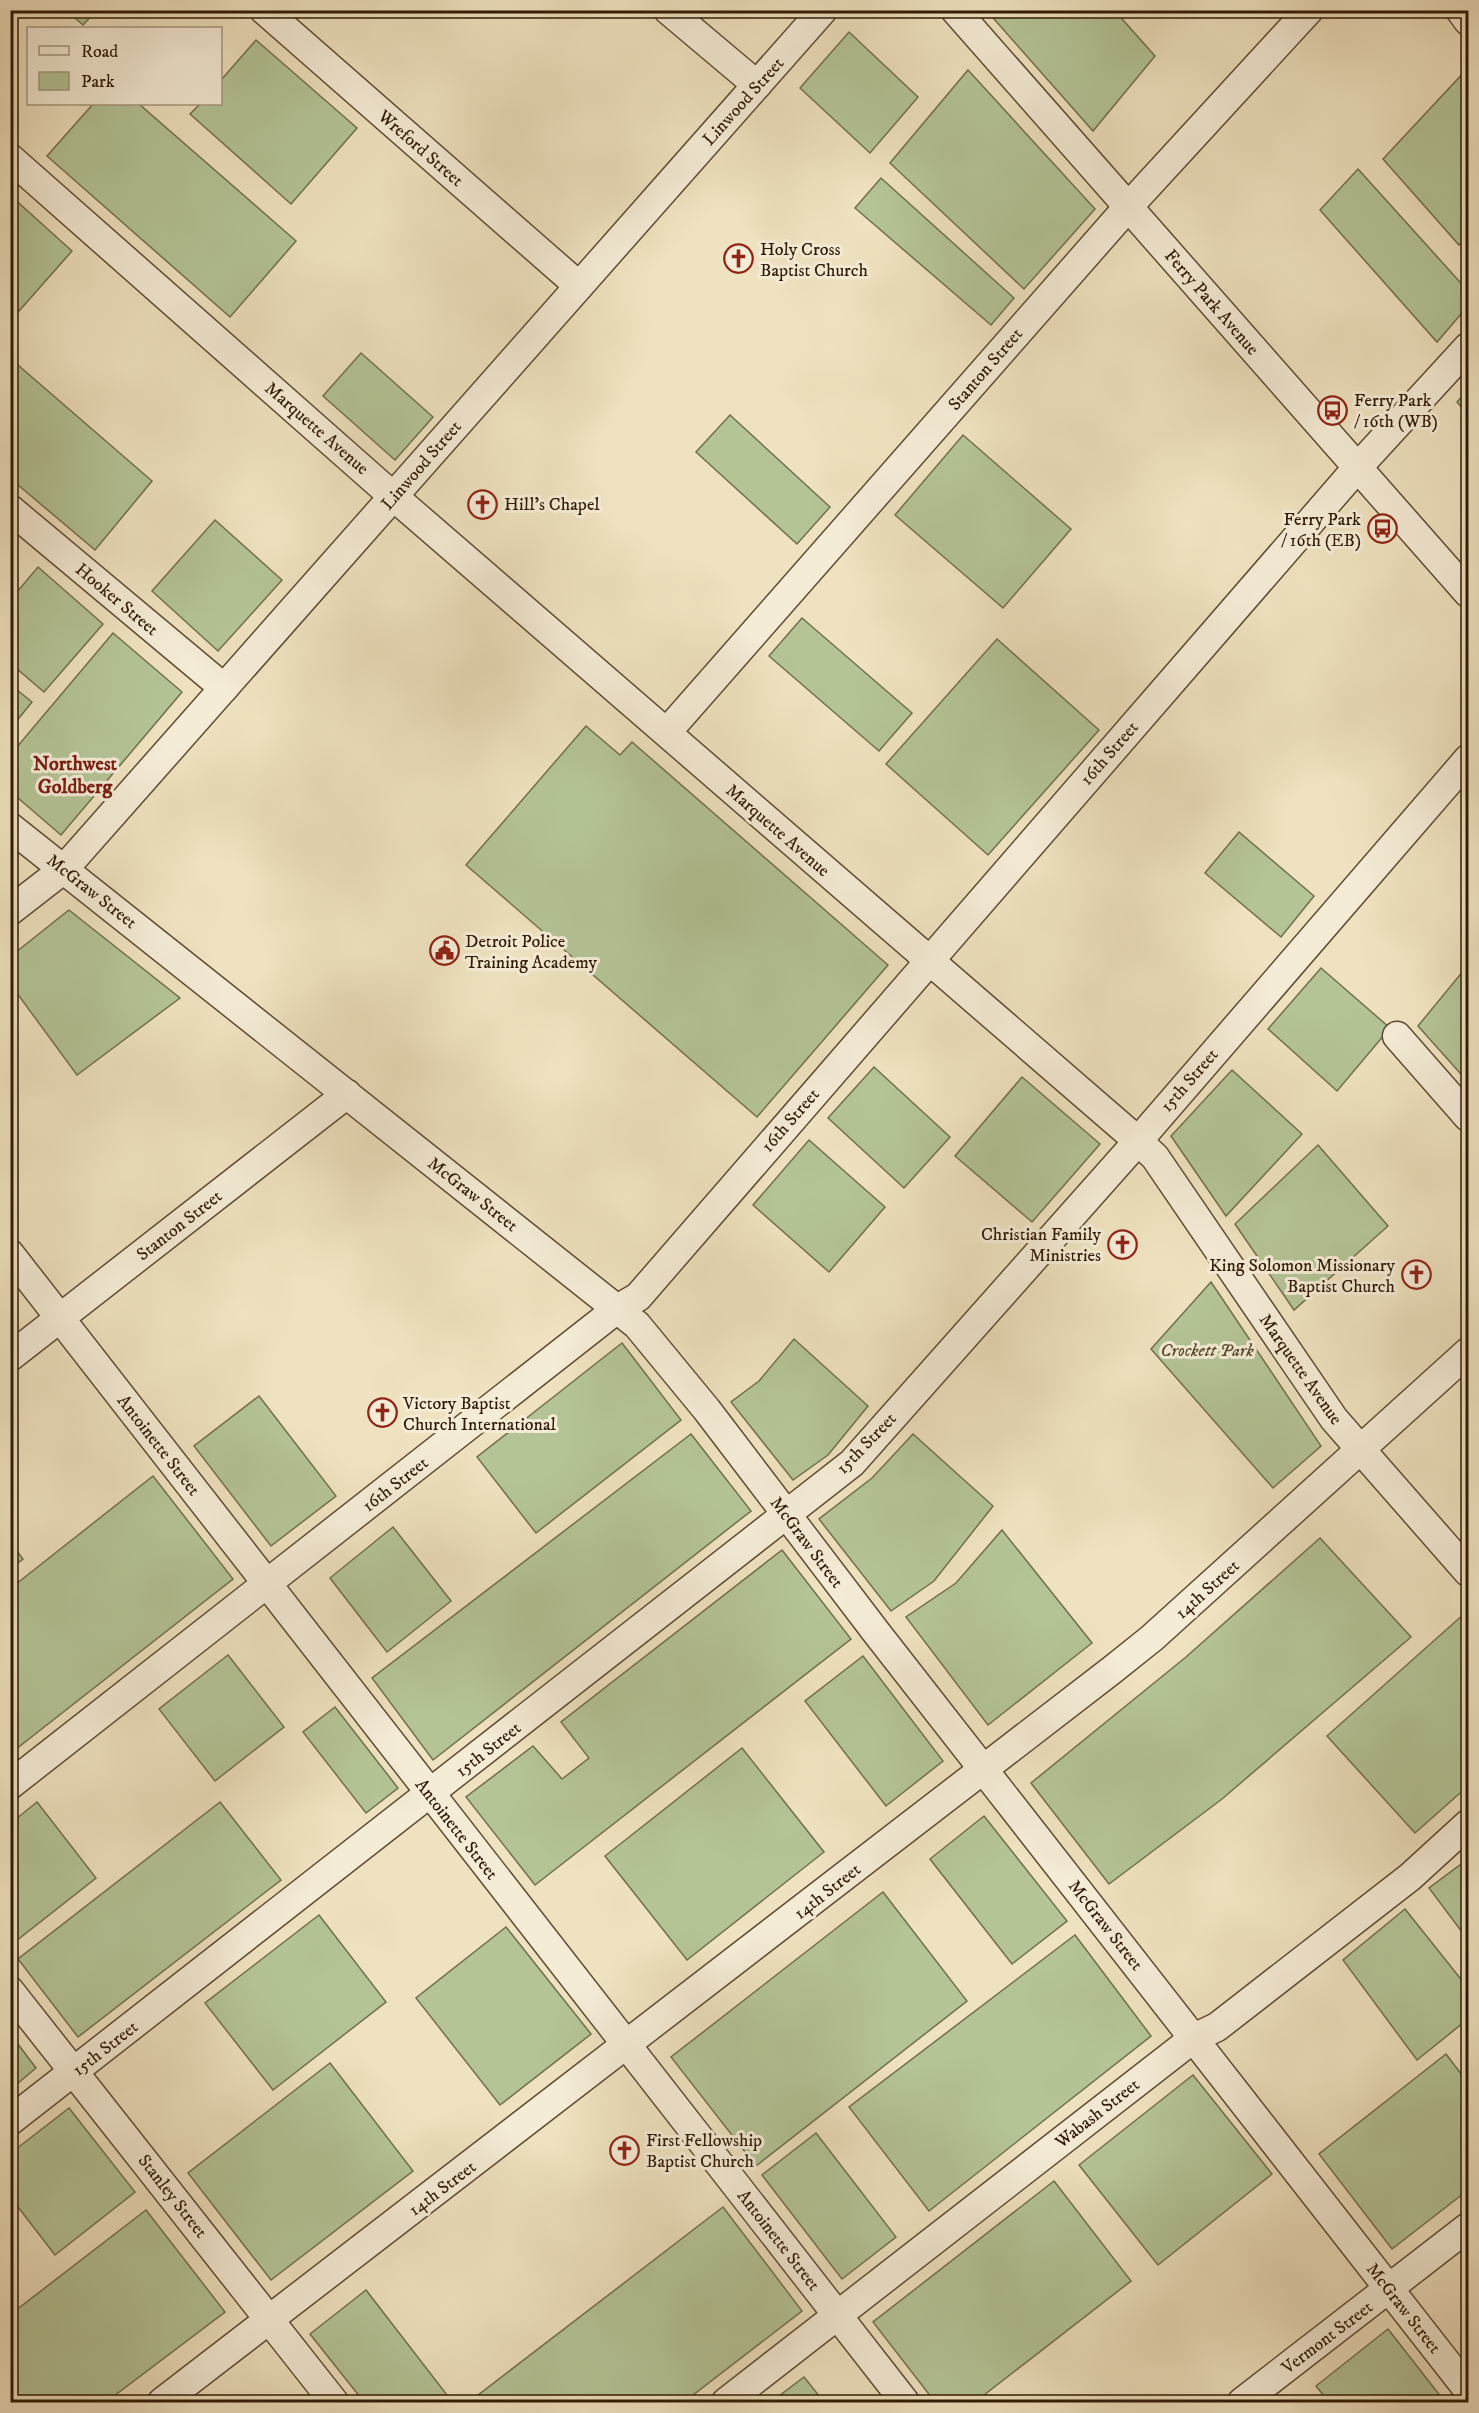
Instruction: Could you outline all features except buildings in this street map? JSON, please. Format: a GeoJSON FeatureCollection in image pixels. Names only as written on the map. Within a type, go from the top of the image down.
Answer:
{"type":"FeatureCollection","features":[{"type":"Feature","properties":{"kind":"street","name":"Wreford Street"},"geometry":{"type":"LineString","coordinates":[[264,10],[579,286]]}},
{"type":"Feature","properties":{"kind":"street"},"geometry":{"type":"LineString","coordinates":[[669,10],[757,85]]}},
{"type":"Feature","properties":{"kind":"street","name":"Linwood Street"},"geometry":{"type":"LineString","coordinates":[[10,911],[64,869],[823,10]]}},
{"type":"Feature","properties":{"kind":"street","name":"Ferry Park Avenue"},"geometry":{"type":"LineString","coordinates":[[955,10],[1468,593]]}},
{"type":"Feature","properties":{"kind":"street","name":"Stanton Street"},"geometry":{"type":"LineString","coordinates":[[667,732],[1128,207],[1309,10]]}},
{"type":"Feature","properties":{"kind":"street"},"geometry":{"type":"LineString","coordinates":[[1460,10],[1468,21]]}},
{"type":"Feature","properties":{"kind":"street","name":"Marquette Avenue"},"geometry":{"type":"LineString","coordinates":[[10,158],[1155,1157],[1334,1419],[1468,1572]]}},
{"type":"Feature","properties":{"kind":"street","name":"16th Street"},"geometry":{"type":"LineString","coordinates":[[10,1785],[617,1309],[638,1297],[1357,468],[1468,347]]}},
{"type":"Feature","properties":{"kind":"street","name":"Hooker Street"},"geometry":{"type":"LineString","coordinates":[[10,509],[224,688]]}},
{"type":"Feature","properties":{"kind":"street","name":"15th Street"},"geometry":{"type":"LineString","coordinates":[[10,2121],[852,1462],[1138,1141],[1468,759]]}},
{"type":"Feature","properties":{"kind":"street","name":"McGraw Street"},"geometry":{"type":"LineString","coordinates":[[10,827],[637,1325],[700,1401],[786,1515],[1468,2390]]}},
{"type":"Feature","properties":{"kind":"street"},"geometry":{"type":"LineString","coordinates":[[1397,1036],[1468,1117]]}},
{"type":"Feature","properties":{"kind":"street","name":"Stanton Street"},"geometry":{"type":"LineString","coordinates":[[10,1357],[347,1094]]}},
{"type":"Feature","properties":{"kind":"street","name":"Antoinette Street"},"geometry":{"type":"LineString","coordinates":[[10,1254],[905,2403]]}},
{"type":"Feature","properties":{"kind":"street","name":"14th Street"},"geometry":{"type":"LineString","coordinates":[[162,2403],[628,2046],[1152,1638],[1468,1352]]}},
{"type":"Feature","properties":{"kind":"street","name":"Wabash Street"},"geometry":{"type":"LineString","coordinates":[[726,2403],[1194,2038],[1216,2026],[1410,1877],[1468,1824]]}},
{"type":"Feature","properties":{"kind":"street","name":"Stanley Street"},"geometry":{"type":"LineString","coordinates":[[10,1991],[334,2403]]}},
{"type":"Feature","properties":{"kind":"street","name":"Vermont Street"},"geometry":{"type":"LineString","coordinates":[[1242,2403],[1468,2227]]}},
{"type":"Feature","properties":{"kind":"green space"},"geometry":{"type":"Polygon","coordinates":[[[67,11],[96,11],[83,25],[67,11]]]}},
{"type":"Feature","properties":{"kind":"green space"},"geometry":{"type":"Polygon","coordinates":[[[987,11],[1115,11],[1155,56],[1093,131],[987,11]]]}},
{"type":"Feature","properties":{"kind":"green space"},"geometry":{"type":"Polygon","coordinates":[[[849,32],[918,97],[870,153],[800,88],[849,32]]]}},
{"type":"Feature","properties":{"kind":"green space"},"geometry":{"type":"Polygon","coordinates":[[[256,40],[357,128],[291,204],[190,114],[199,105],[222,105],[222,79],[256,40]]]}},
{"type":"Feature","properties":{"kind":"green space"},"geometry":{"type":"Polygon","coordinates":[[[1468,68],[1468,234],[1459,245],[1383,159],[1468,68]]]}},
{"type":"Feature","properties":{"kind":"green space"},"geometry":{"type":"Polygon","coordinates":[[[968,70],[1095,209],[1024,289],[890,163],[968,70]]]}},
{"type":"Feature","properties":{"kind":"green space"},"geometry":{"type":"Polygon","coordinates":[[[92,105],[140,105],[296,241],[230,317],[47,156],[92,105]]]}},
{"type":"Feature","properties":{"kind":"green space"},"geometry":{"type":"Polygon","coordinates":[[[1358,169],[1468,291],[1468,306],[1437,342],[1320,210],[1358,169]]]}},
{"type":"Feature","properties":{"kind":"green space"},"geometry":{"type":"Polygon","coordinates":[[[881,178],[1014,298],[991,325],[855,208],[881,178]]]}},
{"type":"Feature","properties":{"kind":"green space"},"geometry":{"type":"Polygon","coordinates":[[[11,196],[72,251],[11,320],[11,196]]]}},
{"type":"Feature","properties":{"kind":"green space"},"geometry":{"type":"Polygon","coordinates":[[[361,353],[433,417],[395,460],[323,396],[361,353]]]}},
{"type":"Feature","properties":{"kind":"green space"},"geometry":{"type":"Polygon","coordinates":[[[11,359],[152,481],[95,550],[11,479],[11,359]]]}},
{"type":"Feature","properties":{"kind":"green space"},"geometry":{"type":"Polygon","coordinates":[[[1468,390],[1468,415],[1457,402],[1468,390]]]}},
{"type":"Feature","properties":{"kind":"green space"},"geometry":{"type":"Polygon","coordinates":[[[730,415],[830,507],[797,544],[696,452],[730,415]]]}},
{"type":"Feature","properties":{"kind":"green space"},"geometry":{"type":"Polygon","coordinates":[[[963,435],[1071,529],[1003,608],[895,515],[963,435]]]}},
{"type":"Feature","properties":{"kind":"green space"},"geometry":{"type":"Polygon","coordinates":[[[215,520],[282,580],[218,651],[152,591],[215,520]]]}},
{"type":"Feature","properties":{"kind":"green space"},"geometry":{"type":"Polygon","coordinates":[[[38,567],[103,624],[44,692],[10,663],[11,599],[38,567]]]}},
{"type":"Feature","properties":{"kind":"green space"},"geometry":{"type":"Polygon","coordinates":[[[802,618],[912,713],[879,751],[769,656],[802,618]]]}},
{"type":"Feature","properties":{"kind":"green space"},"geometry":{"type":"Polygon","coordinates":[[[113,633],[182,692],[61,835],[11,792],[11,754],[113,633]]]}},
{"type":"Feature","properties":{"kind":"green space"},"geometry":{"type":"Polygon","coordinates":[[[997,639],[1099,730],[988,855],[886,764],[997,639]]]}},
{"type":"Feature","properties":{"kind":"green space"},"geometry":{"type":"Polygon","coordinates":[[[11,685],[32,702],[11,728],[11,685]]]}},
{"type":"Feature","properties":{"kind":"green space"},"geometry":{"type":"Polygon","coordinates":[[[586,726],[620,755],[632,742],[888,965],[757,1117],[466,865],[586,726]]]}},
{"type":"Feature","properties":{"kind":"green space"},"geometry":{"type":"Polygon","coordinates":[[[1239,832],[1314,896],[1281,937],[1205,873],[1239,832]]]}},
{"type":"Feature","properties":{"kind":"green space"},"geometry":{"type":"Polygon","coordinates":[[[69,910],[180,998],[77,1075],[11,985],[11,956],[69,910]]]}},
{"type":"Feature","properties":{"kind":"green space"},"geometry":{"type":"Polygon","coordinates":[[[1468,965],[1468,1082],[1418,1026],[1468,965]]]}},
{"type":"Feature","properties":{"kind":"green space"},"geometry":{"type":"Polygon","coordinates":[[[1321,968],[1390,1028],[1337,1091],[1268,1029],[1321,968]]]}},
{"type":"Feature","properties":{"kind":"green space"},"geometry":{"type":"Polygon","coordinates":[[[874,1067],[950,1137],[904,1188],[828,1118],[874,1067]]]}},
{"type":"Feature","properties":{"kind":"green space"},"geometry":{"type":"Polygon","coordinates":[[[1232,1070],[1302,1134],[1226,1216],[1171,1136],[1232,1070]]]}},
{"type":"Feature","properties":{"kind":"green space"},"geometry":{"type":"Polygon","coordinates":[[[1022,1077],[1100,1144],[1032,1222],[955,1156],[1022,1077]]]}},
{"type":"Feature","properties":{"kind":"green space"},"geometry":{"type":"Polygon","coordinates":[[[809,1140],[885,1207],[829,1272],[753,1205],[809,1140]]]}},
{"type":"Feature","properties":{"kind":"green space"},"geometry":{"type":"Polygon","coordinates":[[[1318,1145],[1388,1226],[1294,1310],[1235,1224],[1318,1145]]]}},
{"type":"Feature","properties":{"kind":"green space","name":"Crockett Park"},"geometry":{"type":"Polygon","coordinates":[[[1211,1282],[1321,1446],[1273,1488],[1151,1349],[1211,1282]]]}},
{"type":"Feature","properties":{"kind":"green space"},"geometry":{"type":"Polygon","coordinates":[[[794,1339],[868,1406],[828,1455],[793,1480],[731,1402],[759,1381],[794,1339]]]}},
{"type":"Feature","properties":{"kind":"green space"},"geometry":{"type":"Polygon","coordinates":[[[622,1343],[681,1420],[536,1533],[477,1457],[622,1343]]]}},
{"type":"Feature","properties":{"kind":"green space"},"geometry":{"type":"Polygon","coordinates":[[[259,1396],[336,1496],[271,1546],[194,1446],[259,1396]]]}},
{"type":"Feature","properties":{"kind":"green space"},"geometry":{"type":"Polygon","coordinates":[[[691,1434],[751,1511],[433,1760],[372,1678],[691,1434]]]}},
{"type":"Feature","properties":{"kind":"green space"},"geometry":{"type":"Polygon","coordinates":[[[913,1434],[993,1506],[934,1581],[891,1611],[819,1519],[872,1478],[913,1434]]]}},
{"type":"Feature","properties":{"kind":"green space"},"geometry":{"type":"Polygon","coordinates":[[[153,1476],[233,1579],[11,1753],[11,1588],[153,1476]]]}},
{"type":"Feature","properties":{"kind":"green space"},"geometry":{"type":"Polygon","coordinates":[[[393,1527],[451,1601],[387,1652],[330,1578],[393,1527]]]}},
{"type":"Feature","properties":{"kind":"green space"},"geometry":{"type":"Polygon","coordinates":[[[1002,1530],[1092,1643],[988,1725],[906,1617],[956,1583],[1002,1530]]]}},
{"type":"Feature","properties":{"kind":"green space"},"geometry":{"type":"Polygon","coordinates":[[[1320,1538],[1411,1637],[1222,1799],[1109,1884],[1031,1783],[1186,1657],[1320,1538]]]}},
{"type":"Feature","properties":{"kind":"green space"},"geometry":{"type":"Polygon","coordinates":[[[11,1543],[23,1559],[11,1568],[11,1543]]]}},
{"type":"Feature","properties":{"kind":"green space"},"geometry":{"type":"Polygon","coordinates":[[[782,1550],[851,1639],[535,1885],[466,1797],[533,1746],[562,1779],[589,1758],[561,1722],[782,1550]]]}},
{"type":"Feature","properties":{"kind":"green space"},"geometry":{"type":"Polygon","coordinates":[[[1465,1613],[1468,1617],[1468,1786],[1415,1833],[1327,1736],[1465,1613]]]}},
{"type":"Feature","properties":{"kind":"green space"},"geometry":{"type":"Polygon","coordinates":[[[228,1655],[284,1727],[215,1781],[159,1709],[228,1655]]]}},
{"type":"Feature","properties":{"kind":"green space"},"geometry":{"type":"Polygon","coordinates":[[[863,1656],[943,1761],[886,1806],[805,1701],[863,1656]]]}},
{"type":"Feature","properties":{"kind":"green space"},"geometry":{"type":"Polygon","coordinates":[[[335,1707],[398,1788],[366,1813],[303,1732],[335,1707]]]}},
{"type":"Feature","properties":{"kind":"green space"},"geometry":{"type":"Polygon","coordinates":[[[742,1748],[824,1852],[687,1960],[605,1856],[742,1748]]]}},
{"type":"Feature","properties":{"kind":"green space"},"geometry":{"type":"Polygon","coordinates":[[[37,1802],[96,1878],[11,1945],[11,1823],[37,1802]]]}},
{"type":"Feature","properties":{"kind":"green space"},"geometry":{"type":"Polygon","coordinates":[[[220,1802],[281,1880],[78,2037],[18,1959],[220,1802]]]}},
{"type":"Feature","properties":{"kind":"green space"},"geometry":{"type":"Polygon","coordinates":[[[984,1816],[1067,1921],[1012,1964],[930,1859],[984,1816]]]}},
{"type":"Feature","properties":{"kind":"green space"},"geometry":{"type":"Polygon","coordinates":[[[1468,1859],[1468,1940],[1429,1888],[1468,1859]]]}},
{"type":"Feature","properties":{"kind":"green space"},"geometry":{"type":"Polygon","coordinates":[[[883,1892],[967,2001],[756,2166],[671,2057],[883,1892]]]}},
{"type":"Feature","properties":{"kind":"green space"},"geometry":{"type":"Polygon","coordinates":[[[1405,1909],[1468,1988],[1468,2019],[1417,2060],[1343,1960],[1405,1909]]]}},
{"type":"Feature","properties":{"kind":"green space"},"geometry":{"type":"Polygon","coordinates":[[[319,1915],[386,2002],[273,2090],[205,2003],[319,1915]]]}},
{"type":"Feature","properties":{"kind":"green space"},"geometry":{"type":"Polygon","coordinates":[[[506,1927],[591,2034],[500,2105],[416,1998],[506,1927]]]}},
{"type":"Feature","properties":{"kind":"green space"},"geometry":{"type":"Polygon","coordinates":[[[1075,1935],[1151,2036],[929,2211],[849,2107],[1075,1935]]]}},
{"type":"Feature","properties":{"kind":"green space"},"geometry":{"type":"Polygon","coordinates":[[[11,2035],[36,2068],[10,2089],[11,2035]]]}},
{"type":"Feature","properties":{"kind":"green space"},"geometry":{"type":"Polygon","coordinates":[[[1446,2054],[1468,2083],[1468,2190],[1392,2249],[1319,2154],[1446,2054]]]}},
{"type":"Feature","properties":{"kind":"green space"},"geometry":{"type":"Polygon","coordinates":[[[330,2063],[413,2171],[271,2280],[188,2173],[330,2063]]]}},
{"type":"Feature","properties":{"kind":"green space"},"geometry":{"type":"Polygon","coordinates":[[[1193,2075],[1272,2174],[1158,2265],[1079,2165],[1193,2075]]]}},
{"type":"Feature","properties":{"kind":"green space"},"geometry":{"type":"Polygon","coordinates":[[[69,2108],[135,2192],[55,2255],[11,2198],[11,2153],[69,2108]]]}},
{"type":"Feature","properties":{"kind":"green space"},"geometry":{"type":"Polygon","coordinates":[[[816,2133],[896,2237],[842,2279],[762,2175],[816,2133]]]}},
{"type":"Feature","properties":{"kind":"green space"},"geometry":{"type":"Polygon","coordinates":[[[1054,2181],[1131,2281],[975,2402],[935,2402],[873,2322],[1054,2181]]]}},
{"type":"Feature","properties":{"kind":"green space"},"geometry":{"type":"Polygon","coordinates":[[[723,2207],[802,2311],[684,2402],[469,2402],[723,2207]]]}},
{"type":"Feature","properties":{"kind":"green space"},"geometry":{"type":"Polygon","coordinates":[[[146,2210],[225,2312],[106,2402],[11,2402],[11,2314],[146,2210]]]}},
{"type":"Feature","properties":{"kind":"green space"},"geometry":{"type":"Polygon","coordinates":[[[366,2290],[447,2395],[437,2402],[364,2402],[310,2334],[366,2290]]]}},
{"type":"Feature","properties":{"kind":"green space"},"geometry":{"type":"Polygon","coordinates":[[[1388,2329],[1445,2402],[1329,2402],[1316,2386],[1388,2329]]]}},
{"type":"Feature","properties":{"kind":"green space"},"geometry":{"type":"Polygon","coordinates":[[[804,2377],[824,2402],[771,2402],[804,2377]]]}},
{"type":"Feature","properties":{"kind":"place","name":"Holy Cross Baptist Church"},"geometry":{"type":"Point","coordinates":[739,259]}},
{"type":"Feature","properties":{"kind":"place","name":"Ferry Park / 16th (WB)"},"geometry":{"type":"Point","coordinates":[1333,410]}},
{"type":"Feature","properties":{"kind":"place","name":"Hill's Chapel"},"geometry":{"type":"Point","coordinates":[483,504]}},
{"type":"Feature","properties":{"kind":"place","name":"Ferry Park / 16th (EB)"},"geometry":{"type":"Point","coordinates":[1382,529]}},
{"type":"Feature","properties":{"kind":"place","name":"Detroit Police Training Academy"},"geometry":{"type":"Point","coordinates":[444,951]}},
{"type":"Feature","properties":{"kind":"place","name":"Christian Family Ministries"},"geometry":{"type":"Point","coordinates":[1122,1244]}},
{"type":"Feature","properties":{"kind":"place","name":"King Solomon Missionary Baptist Church"},"geometry":{"type":"Point","coordinates":[1416,1275]}},
{"type":"Feature","properties":{"kind":"place","name":"Victory Baptist Church International"},"geometry":{"type":"Point","coordinates":[382,1413]}},
{"type":"Feature","properties":{"kind":"place","name":"First Fellowship Baptist Church"},"geometry":{"type":"Point","coordinates":[625,2150]}},
{"type":"Feature","properties":{"kind":"district","name":"Northwest Goldberg"},"geometry":{"type":"Point","coordinates":[75,774]}}]}
